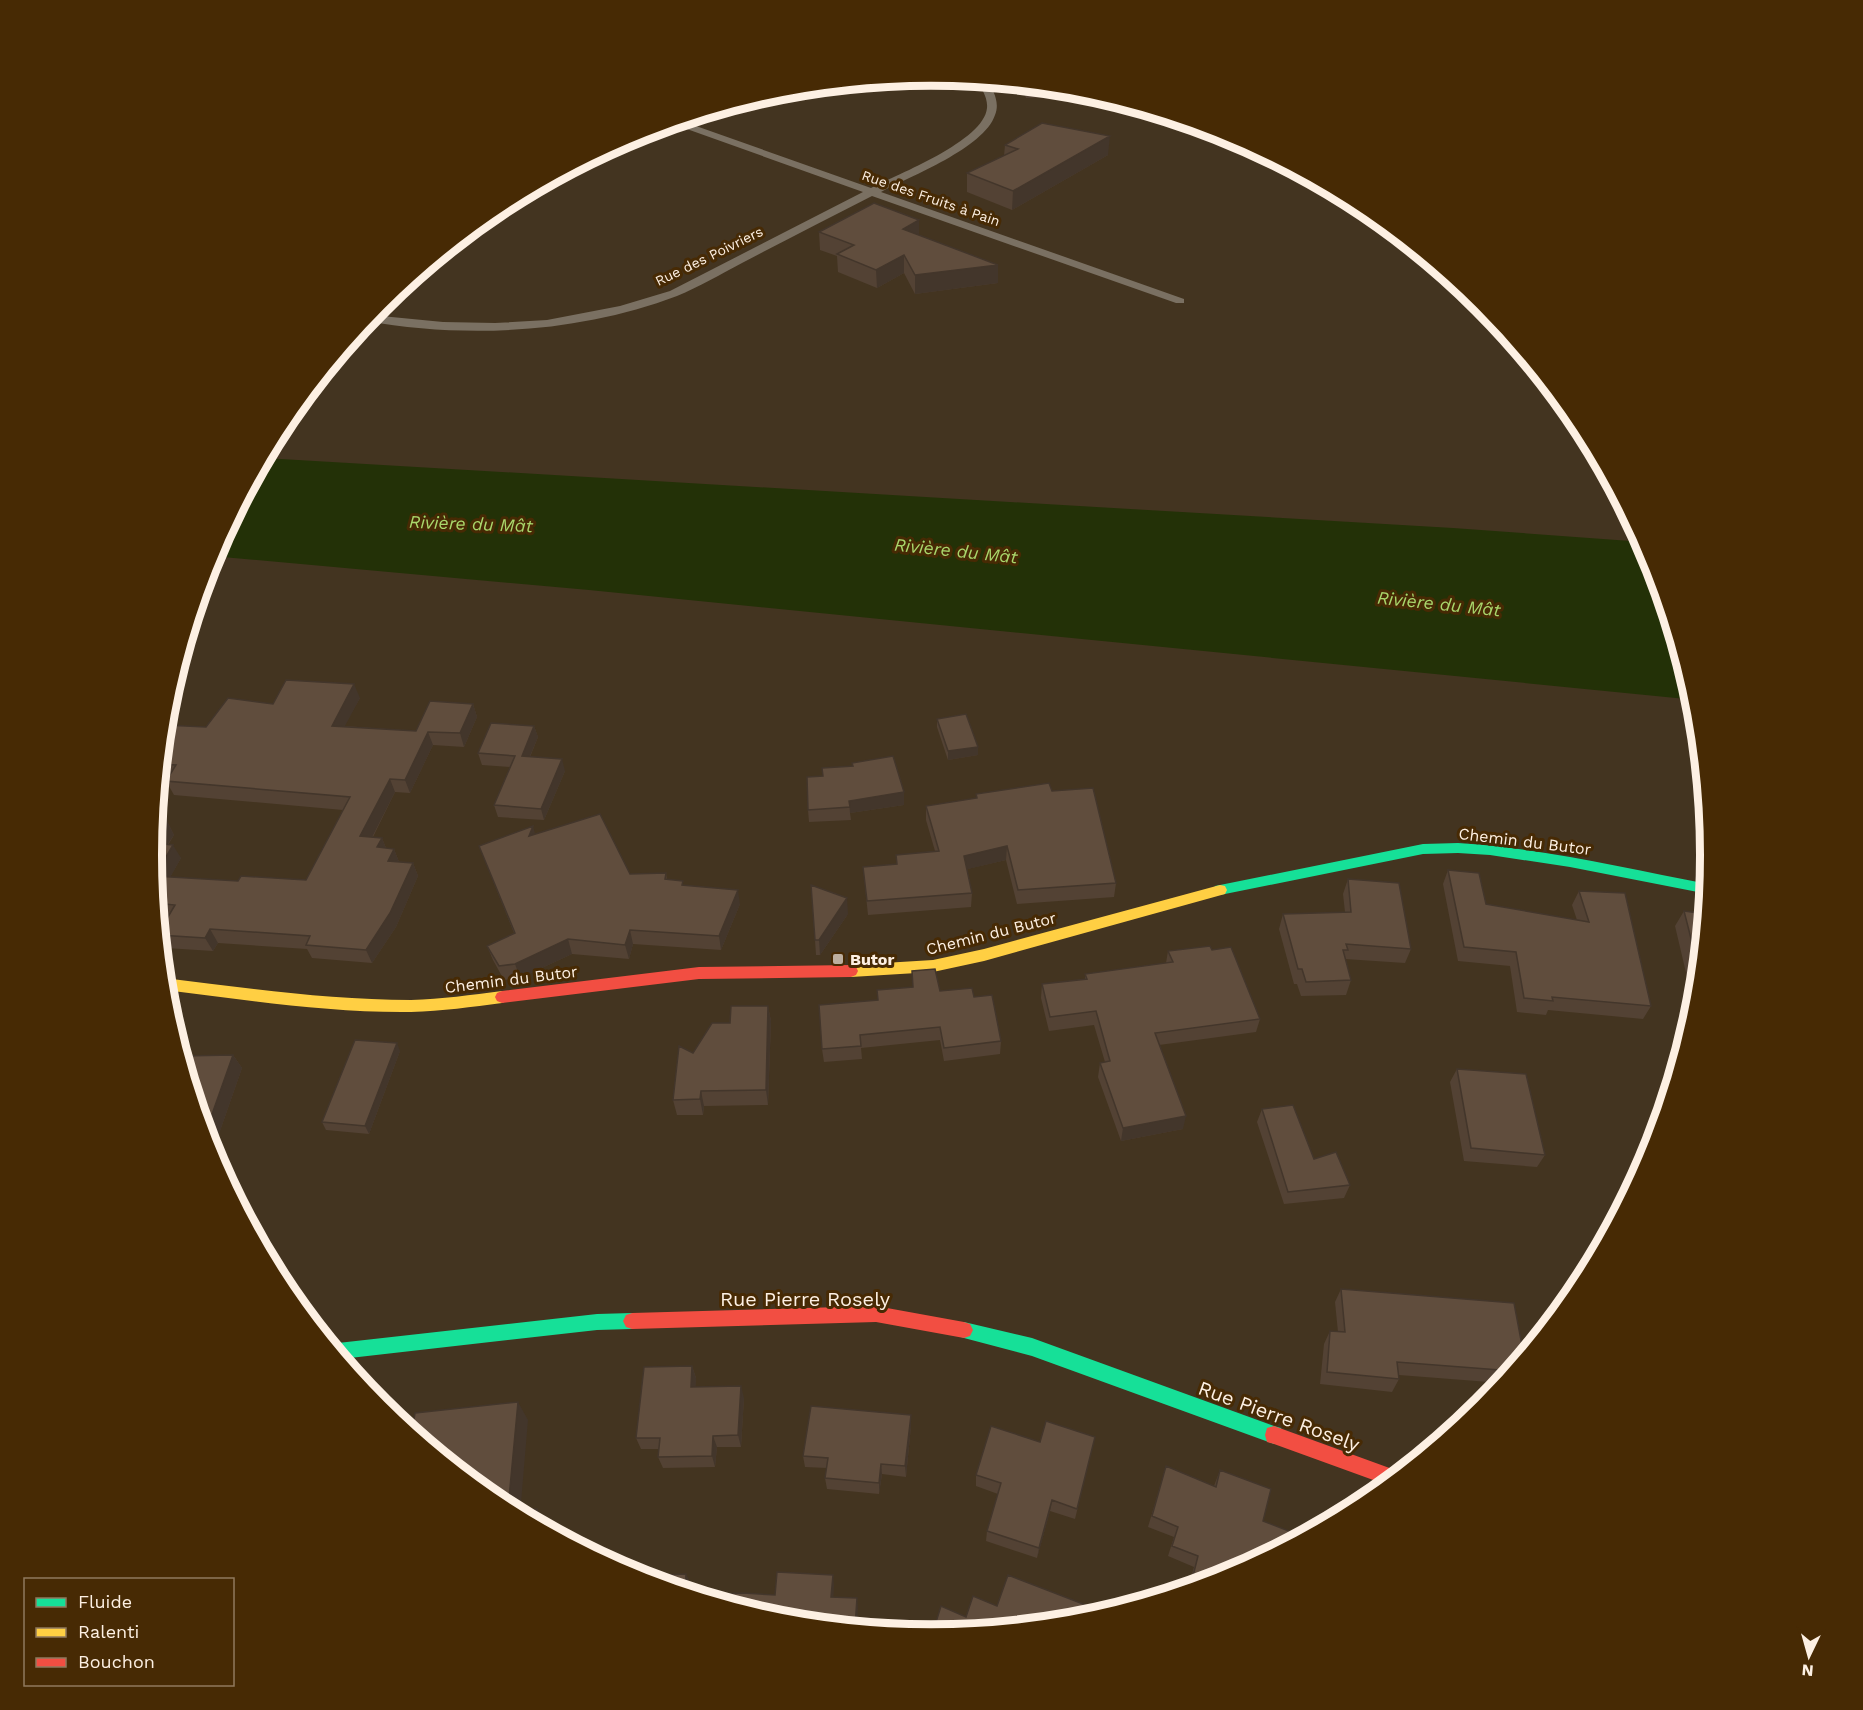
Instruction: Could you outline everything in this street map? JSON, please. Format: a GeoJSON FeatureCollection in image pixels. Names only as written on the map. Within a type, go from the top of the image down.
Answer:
{"type":"FeatureCollection","features":[{"type":"Feature","properties":{"kind":"street","name":"Chemin du Butor"},"geometry":{"type":"LineString","coordinates":[[174,985],[314,1001],[383,1005],[447,1004],[699,973],[875,971],[933,966],[984,955],[1228,888],[1424,849],[1490,850],[1570,862],[1700,887]]}},
{"type":"Feature","properties":{"kind":"street","name":"Rue Pierre Rosely"},"geometry":{"type":"LineString","coordinates":[[343,1350],[597,1322],[876,1314],[967,1331],[1032,1347],[1386,1476]]}},
{"type":"Feature","properties":{"kind":"lane","name":"Rue des Poivriers"},"geometry":{"type":"LineString","coordinates":[[380,319],[466,327],[520,327],[573,321],[628,308],[674,293],[942,156],[978,133],[990,116],[992,100],[986,87]]}},
{"type":"Feature","properties":{"kind":"lane","name":"Rue des Fruits à Pain"},"geometry":{"type":"LineString","coordinates":[[685,126],[1179,301]]}},
{"type":"Feature","properties":{"kind":"water","name":"Rivière du Mât"},"geometry":{"type":"Polygon","coordinates":[[[272,458],[1453,528],[1633,541],[1660,608],[1675,656],[1685,699],[589,590],[223,557],[241,515],[272,458]]]}},
{"type":"Feature","properties":{"kind":"building"},"geometry":{"type":"Polygon","coordinates":[[[1042,123],[1110,136],[1013,191],[967,173],[1018,149],[1005,145],[1042,123]]]}},
{"type":"Feature","properties":{"kind":"building"},"geometry":{"type":"Polygon","coordinates":[[[874,203],[919,220],[903,229],[998,265],[915,275],[904,255],[876,270],[837,254],[854,245],[819,232],[874,203]]]}},
{"type":"Feature","properties":{"kind":"building"},"geometry":{"type":"Polygon","coordinates":[[[286,680],[354,684],[332,726],[416,731],[430,701],[473,704],[460,733],[428,732],[405,780],[390,779],[360,836],[382,838],[377,847],[394,849],[388,861],[413,863],[390,913],[366,950],[306,945],[310,936],[210,929],[205,938],[167,936],[166,921],[175,905],[164,904],[163,876],[238,881],[241,876],[306,880],[350,797],[166,781],[176,765],[168,765],[174,725],[206,727],[228,698],[273,704],[286,680]]]}},
{"type":"Feature","properties":{"kind":"building"},"geometry":{"type":"Polygon","coordinates":[[[966,714],[978,747],[948,751],[937,719],[966,714]]]}},
{"type":"Feature","properties":{"kind":"building"},"geometry":{"type":"Polygon","coordinates":[[[491,723],[534,726],[522,756],[562,759],[541,809],[494,805],[515,756],[478,753],[491,723]]]}},
{"type":"Feature","properties":{"kind":"building"},"geometry":{"type":"Polygon","coordinates":[[[893,756],[904,792],[849,801],[850,807],[808,810],[807,777],[823,776],[822,768],[853,766],[852,763],[893,756]]]}},
{"type":"Feature","properties":{"kind":"building"},"geometry":{"type":"Polygon","coordinates":[[[1049,783],[1052,791],[1093,788],[1116,883],[1018,890],[1007,846],[964,856],[972,893],[867,901],[863,867],[897,864],[896,855],[939,851],[926,806],[977,798],[976,794],[1049,783]]]}},
{"type":"Feature","properties":{"kind":"building"},"geometry":{"type":"Polygon","coordinates":[[[600,814],[630,874],[666,873],[665,879],[683,881],[682,885],[738,890],[719,936],[630,930],[625,945],[568,939],[515,964],[499,966],[487,946],[515,933],[479,846],[533,826],[529,836],[600,814]]]}},
{"type":"Feature","properties":{"kind":"building"},"geometry":{"type":"Polygon","coordinates":[[[162,844],[173,845],[162,863],[162,844]]]}},
{"type":"Feature","properties":{"kind":"building"},"geometry":{"type":"Polygon","coordinates":[[[1448,870],[1479,873],[1486,904],[1589,922],[1579,891],[1625,893],[1651,1006],[1552,997],[1553,1001],[1524,998],[1516,952],[1464,947],[1448,870]]]}},
{"type":"Feature","properties":{"kind":"building"},"geometry":{"type":"Polygon","coordinates":[[[1348,879],[1399,883],[1411,949],[1346,944],[1348,950],[1343,950],[1351,980],[1306,982],[1302,969],[1298,969],[1283,914],[1351,912],[1348,879]]]}},
{"type":"Feature","properties":{"kind":"building"},"geometry":{"type":"Polygon","coordinates":[[[811,885],[847,898],[819,940],[815,940],[811,885]]]}},
{"type":"Feature","properties":{"kind":"building"},"geometry":{"type":"Polygon","coordinates":[[[1684,911],[1698,913],[1694,952],[1684,911]]]}},
{"type":"Feature","properties":{"kind":"building"},"geometry":{"type":"Polygon","coordinates":[[[1210,946],[1212,950],[1231,947],[1260,1019],[1155,1033],[1186,1116],[1123,1128],[1100,1063],[1110,1061],[1096,1011],[1050,1017],[1042,984],[1087,979],[1085,974],[1173,962],[1168,951],[1210,946]]]}},
{"type":"Feature","properties":{"kind":"building"},"geometry":{"type":"Polygon","coordinates":[[[935,969],[940,991],[972,988],[974,997],[992,995],[1001,1041],[944,1048],[940,1027],[860,1035],[861,1046],[822,1049],[819,1005],[878,1000],[877,990],[913,987],[912,971],[935,969]]]}},
{"type":"Feature","properties":{"kind":"building"},"geometry":{"type":"Polygon","coordinates":[[[731,1006],[768,1006],[766,1090],[701,1091],[700,1099],[673,1100],[679,1046],[693,1053],[712,1023],[730,1023],[731,1006]]]}},
{"type":"Feature","properties":{"kind":"building"},"geometry":{"type":"Polygon","coordinates":[[[355,1040],[397,1043],[365,1126],[322,1122],[355,1040]]]}},
{"type":"Feature","properties":{"kind":"building"},"geometry":{"type":"Polygon","coordinates":[[[233,1055],[210,1120],[203,1102],[189,1056],[233,1055]]]}},
{"type":"Feature","properties":{"kind":"building"},"geometry":{"type":"Polygon","coordinates":[[[1457,1069],[1526,1074],[1545,1155],[1471,1148],[1457,1069]]]}},
{"type":"Feature","properties":{"kind":"building"},"geometry":{"type":"Polygon","coordinates":[[[1293,1105],[1314,1159],[1336,1152],[1350,1185],[1288,1192],[1262,1109],[1293,1105]]]}},
{"type":"Feature","properties":{"kind":"building"},"geometry":{"type":"Polygon","coordinates":[[[1341,1289],[1514,1303],[1522,1347],[1502,1370],[1397,1362],[1399,1379],[1327,1372],[1330,1331],[1345,1332],[1341,1289]]]}},
{"type":"Feature","properties":{"kind":"building"},"geometry":{"type":"Polygon","coordinates":[[[692,1366],[691,1387],[741,1386],[738,1435],[713,1436],[712,1456],[658,1457],[660,1438],[636,1438],[644,1367],[692,1366]]]}},
{"type":"Feature","properties":{"kind":"building"},"geometry":{"type":"Polygon","coordinates":[[[518,1402],[509,1498],[424,1434],[413,1424],[415,1413],[518,1402]]]}},
{"type":"Feature","properties":{"kind":"building"},"geometry":{"type":"Polygon","coordinates":[[[811,1406],[911,1415],[905,1466],[881,1464],[879,1483],[825,1478],[828,1458],[803,1456],[811,1406]]]}},
{"type":"Feature","properties":{"kind":"building"},"geometry":{"type":"Polygon","coordinates":[[[1046,1421],[1095,1437],[1077,1509],[1052,1500],[1039,1548],[987,1531],[1001,1483],[976,1475],[991,1426],[1040,1442],[1046,1421]]]}},
{"type":"Feature","properties":{"kind":"building"},"geometry":{"type":"Polygon","coordinates":[[[1166,1466],[1216,1487],[1220,1470],[1271,1489],[1263,1521],[1294,1533],[1226,1566],[1192,1579],[1198,1556],[1172,1546],[1178,1527],[1152,1516],[1166,1466]]]}},
{"type":"Feature","properties":{"kind":"building"},"geometry":{"type":"Polygon","coordinates":[[[537,1509],[537,1515],[528,1510],[537,1509]]]}},
{"type":"Feature","properties":{"kind":"building"},"geometry":{"type":"Polygon","coordinates":[[[777,1572],[833,1575],[831,1597],[857,1598],[855,1620],[781,1610],[719,1594],[775,1595],[777,1572]]]}},
{"type":"Feature","properties":{"kind":"building"},"geometry":{"type":"Polygon","coordinates":[[[686,1574],[685,1584],[684,1584],[661,1575],[686,1574]]]}},
{"type":"Feature","properties":{"kind":"building"},"geometry":{"type":"Polygon","coordinates":[[[1008,1575],[1091,1607],[1032,1618],[982,1623],[935,1624],[941,1606],[966,1617],[973,1596],[997,1606],[1008,1575]]]}},
{"type":"Feature","properties":{"kind":"traffic: fast"},"geometry":{"type":"LineString","coordinates":[[1220,890],[1423,849],[1458,848],[1490,850],[1570,862],[1700,887]]}},
{"type":"Feature","properties":{"kind":"traffic: fast"},"geometry":{"type":"LineString","coordinates":[[343,1350],[597,1322],[632,1321]]}},
{"type":"Feature","properties":{"kind":"traffic: fast"},"geometry":{"type":"LineString","coordinates":[[964,1330],[1032,1347],[1274,1435]]}},
{"type":"Feature","properties":{"kind":"traffic: slow"},"geometry":{"type":"LineString","coordinates":[[851,971],[933,966],[984,955],[1220,890]]}},
{"type":"Feature","properties":{"kind":"traffic: slow"},"geometry":{"type":"LineString","coordinates":[[174,985],[341,1004],[412,1006],[462,1003],[502,997]]}},
{"type":"Feature","properties":{"kind":"traffic: jam"},"geometry":{"type":"LineString","coordinates":[[502,997],[699,973],[851,971]]}},
{"type":"Feature","properties":{"kind":"traffic: jam"},"geometry":{"type":"LineString","coordinates":[[632,1321],[876,1314],[964,1330]]}},
{"type":"Feature","properties":{"kind":"traffic: jam"},"geometry":{"type":"LineString","coordinates":[[1274,1435],[1386,1476]]}},
{"type":"Feature","properties":{"kind":"place","name":"Butor"},"geometry":{"type":"Point","coordinates":[838,959]}}]}
